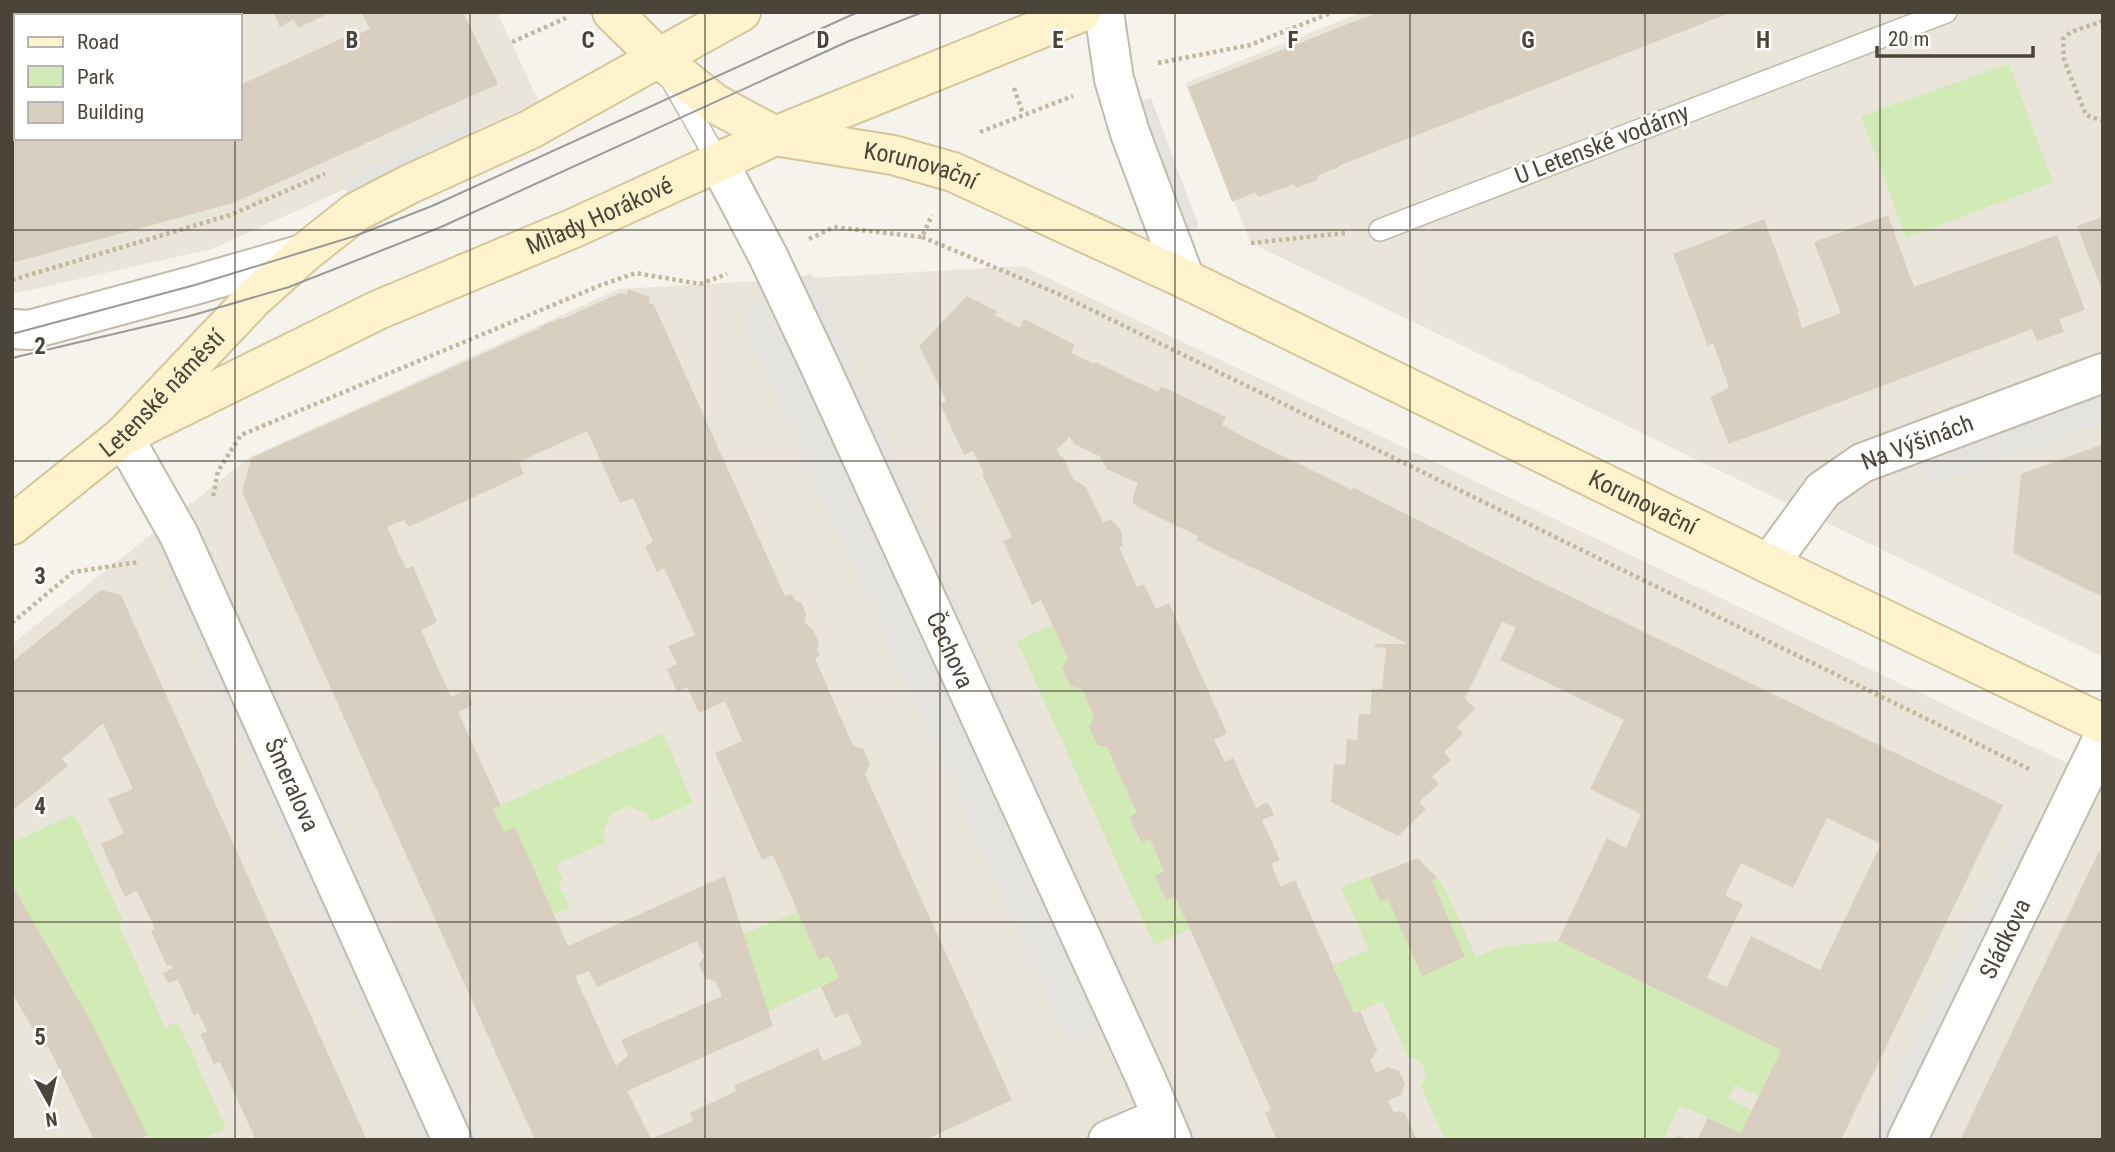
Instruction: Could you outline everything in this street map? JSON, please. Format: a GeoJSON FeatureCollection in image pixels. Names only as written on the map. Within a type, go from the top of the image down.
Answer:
{"type":"FeatureCollection","features":[{"type":"Feature","properties":{"kind":"main road","name":"Korunovační"},"geometry":{"type":"LineString","coordinates":[[612,12],[660,59],[713,103],[775,136],[892,155],[953,172],[1185,279],[2103,724]]}},
{"type":"Feature","properties":{"kind":"main road"},"geometry":{"type":"LineString","coordinates":[[654,12],[660,59]]}},
{"type":"Feature","properties":{"kind":"main road"},"geometry":{"type":"LineString","coordinates":[[303,254],[356,212],[410,184],[531,129],[741,12]]}},
{"type":"Feature","properties":{"kind":"main road","name":"Milady Horákové"},"geometry":{"type":"LineString","coordinates":[[123,436],[379,310],[575,228],[775,136],[1082,12]]}},
{"type":"Feature","properties":{"kind":"main road","name":"Letenské náměstí"},"geometry":{"type":"LineString","coordinates":[[12,525],[123,436],[255,297],[303,254]]}},
{"type":"Feature","properties":{"kind":"street"},"geometry":{"type":"LineString","coordinates":[[1104,12],[1114,79],[1126,120],[1185,279]]}},
{"type":"Feature","properties":{"kind":"street","name":"Čechova"},"geometry":{"type":"LineString","coordinates":[[719,163],[768,256],[813,352],[1167,1128]]}},
{"type":"Feature","properties":{"kind":"street"},"geometry":{"type":"LineString","coordinates":[[12,329],[29,330],[303,254]]}},
{"type":"Feature","properties":{"kind":"street","name":"Na Výšinách"},"geometry":{"type":"LineString","coordinates":[[1769,564],[1823,490],[1862,463],[2103,373]]}},
{"type":"Feature","properties":{"kind":"street","name":"Šmeralova"},"geometry":{"type":"LineString","coordinates":[[123,436],[179,534],[452,1140]]}},
{"type":"Feature","properties":{"kind":"street","name":"Sládkova"},"geometry":{"type":"LineString","coordinates":[[1908,1140],[2103,738]]}},
{"type":"Feature","properties":{"kind":"street"},"geometry":{"type":"LineString","coordinates":[[1108,1140],[1167,1128]]}},
{"type":"Feature","properties":{"kind":"lane","name":"U Letenské vodárny"},"geometry":{"type":"LineString","coordinates":[[1380,230],[1946,12]]}},
{"type":"Feature","properties":{"kind":"lane"},"geometry":{"type":"LineString","coordinates":[[660,59],[719,163]]}},
{"type":"Feature","properties":{"kind":"path"},"geometry":{"type":"LineString","coordinates":[[1154,64],[1250,46],[1332,12]]}},
{"type":"Feature","properties":{"kind":"path"},"geometry":{"type":"LineString","coordinates":[[512,42],[568,17]]}},
{"type":"Feature","properties":{"kind":"path"},"geometry":{"type":"LineString","coordinates":[[2103,21],[2071,32],[2063,39],[2064,60],[2086,115],[2103,121]]}},
{"type":"Feature","properties":{"kind":"path"},"geometry":{"type":"LineString","coordinates":[[1013,84],[1023,114]]}},
{"type":"Feature","properties":{"kind":"path"},"geometry":{"type":"LineString","coordinates":[[969,136],[1083,92]]}},
{"type":"Feature","properties":{"kind":"path"},"geometry":{"type":"LineString","coordinates":[[12,280],[230,215],[329,172]]}},
{"type":"Feature","properties":{"kind":"path"},"geometry":{"type":"LineString","coordinates":[[922,237],[932,215]]}},
{"type":"Feature","properties":{"kind":"path"},"geometry":{"type":"LineString","coordinates":[[798,243],[834,227],[922,237],[1062,295],[2031,770]]}},
{"type":"Feature","properties":{"kind":"path"},"geometry":{"type":"LineString","coordinates":[[1251,243],[1380,230]]}},
{"type":"Feature","properties":{"kind":"path"},"geometry":{"type":"LineString","coordinates":[[213,498],[218,471],[241,435],[588,290],[636,273],[700,284],[735,271]]}},
{"type":"Feature","properties":{"kind":"path"},"geometry":{"type":"LineString","coordinates":[[12,623],[73,572],[147,561]]}},
{"type":"Feature","properties":{"kind":"shaded area"},"geometry":{"type":"Polygon","coordinates":[[[12,12],[497,12],[539,102],[212,249],[12,294],[12,12]]]}},
{"type":"Feature","properties":{"kind":"shaded area"},"geometry":{"type":"Polygon","coordinates":[[[1362,12],[2103,12],[2103,657],[1251,243],[1185,83],[1362,12]]]}},
{"type":"Feature","properties":{"kind":"shaded area"},"geometry":{"type":"Polygon","coordinates":[[[1151,98],[1199,227],[1184,232],[1136,103],[1151,98]]]}},
{"type":"Feature","properties":{"kind":"shaded area"},"geometry":{"type":"Polygon","coordinates":[[[471,122],[478,137],[349,195],[342,180],[471,122]]]}},
{"type":"Feature","properties":{"kind":"shaded area"},"geometry":{"type":"Polygon","coordinates":[[[1023,266],[2103,780],[2103,1140],[12,1140],[12,644],[250,457],[619,289],[1023,266]]]}},
{"type":"Feature","properties":{"kind":"shaded area"},"geometry":{"type":"Polygon","coordinates":[[[811,273],[1146,1022],[1131,1029],[796,279],[811,273]]]}},
{"type":"Feature","properties":{"kind":"shaded area"},"geometry":{"type":"Polygon","coordinates":[[[758,297],[799,361],[805,365],[1099,1027],[1068,1041],[743,324],[758,297]]]}},
{"type":"Feature","properties":{"kind":"shaded area"},"geometry":{"type":"Polygon","coordinates":[[[2103,385],[2103,422],[1933,485],[1909,457],[2103,385]]]}},
{"type":"Feature","properties":{"kind":"shaded area"},"geometry":{"type":"Polygon","coordinates":[[[213,550],[481,1140],[463,1140],[200,556],[213,550]]]}},
{"type":"Feature","properties":{"kind":"shaded area"},"geometry":{"type":"Polygon","coordinates":[[[180,570],[438,1140],[421,1140],[166,577],[180,570]]]}},
{"type":"Feature","properties":{"kind":"shaded area"},"geometry":{"type":"Polygon","coordinates":[[[2017,828],[2032,836],[1886,1140],[1868,1140],[2017,828]]]}},
{"type":"Feature","properties":{"kind":"shaded area"},"geometry":{"type":"Polygon","coordinates":[[[2025,921],[2037,928],[1936,1140],[1919,1140],[2025,921]]]}},
{"type":"Feature","properties":{"kind":"shaded area"},"geometry":{"type":"Polygon","coordinates":[[[1175,1084],[1200,1140],[1180,1140],[1158,1091],[1175,1084]]]}},
{"type":"Feature","properties":{"kind":"green space"},"geometry":{"type":"Polygon","coordinates":[[[2009,64],[2053,182],[1906,238],[1861,116],[2009,64]]]}},
{"type":"Feature","properties":{"kind":"green space"},"geometry":{"type":"Polygon","coordinates":[[[1052,625],[1068,659],[1062,668],[1070,686],[1082,689],[1094,717],[1089,727],[1096,744],[1107,747],[1137,813],[1129,817],[1140,842],[1150,839],[1164,871],[1155,875],[1166,900],[1175,897],[1190,929],[1154,945],[1017,641],[1052,625]]]}},
{"type":"Feature","properties":{"kind":"green space"},"geometry":{"type":"Polygon","coordinates":[[[663,733],[693,803],[650,822],[647,814],[628,806],[611,814],[602,835],[607,842],[556,864],[563,881],[558,883],[570,908],[554,914],[515,828],[504,832],[493,809],[663,733]]]}},
{"type":"Feature","properties":{"kind":"green space"},"geometry":{"type":"Polygon","coordinates":[[[74,814],[123,921],[118,923],[165,1027],[178,1022],[226,1128],[200,1140],[150,1140],[93,1025],[12,885],[12,843],[74,814]]]}},
{"type":"Feature","properties":{"kind":"green space"},"geometry":{"type":"Polygon","coordinates":[[[1369,876],[1381,902],[1437,878],[1442,883],[1476,957],[1499,947],[1558,941],[1781,1050],[1759,1096],[1735,1085],[1728,1098],[1752,1111],[1741,1133],[1680,1105],[1663,1140],[1445,1140],[1421,1086],[1425,1076],[1424,1068],[1418,1061],[1408,1057],[1383,1001],[1354,1013],[1333,965],[1369,950],[1341,888],[1369,876]]]}},
{"type":"Feature","properties":{"kind":"green space"},"geometry":{"type":"Polygon","coordinates":[[[798,912],[819,960],[829,956],[839,978],[768,1011],[743,934],[798,912]]]}},
{"type":"Feature","properties":{"kind":"building"},"geometry":{"type":"Polygon","coordinates":[[[273,12],[332,12],[298,28],[294,19],[280,27],[273,12]]]}},
{"type":"Feature","properties":{"kind":"building"},"geometry":{"type":"Polygon","coordinates":[[[361,12],[463,12],[498,84],[233,203],[12,263],[12,130],[14,140],[242,140],[242,84],[358,31],[361,33],[370,29],[361,12]]]}},
{"type":"Feature","properties":{"kind":"building"},"geometry":{"type":"Polygon","coordinates":[[[1378,12],[1732,12],[1338,166],[1317,176],[1318,180],[1296,188],[1294,184],[1258,197],[1256,192],[1232,202],[1188,87],[1378,12]]]}},
{"type":"Feature","properties":{"kind":"building"},"geometry":{"type":"Polygon","coordinates":[[[1888,215],[1914,287],[2057,235],[2085,310],[2059,319],[2064,332],[2037,341],[2032,329],[1729,444],[1710,397],[1729,388],[1713,343],[1708,346],[1673,254],[1764,219],[1799,312],[1802,328],[1841,313],[1814,242],[1888,215]]]}},
{"type":"Feature","properties":{"kind":"building"},"geometry":{"type":"Polygon","coordinates":[[[2102,217],[2103,219],[2103,293],[2077,226],[2102,217]]]}},
{"type":"Feature","properties":{"kind":"building"},"geometry":{"type":"Polygon","coordinates":[[[628,289],[650,297],[648,303],[654,305],[785,596],[792,594],[794,599],[801,602],[806,614],[805,623],[814,631],[819,643],[817,651],[820,656],[815,658],[826,684],[853,745],[863,749],[870,764],[865,774],[1012,1100],[925,1140],[535,1140],[242,492],[251,458],[539,327],[620,293],[627,294],[628,289]],[[587,431],[519,462],[524,474],[409,527],[404,520],[387,527],[406,569],[413,566],[437,622],[421,630],[451,697],[467,689],[473,705],[458,712],[501,806],[493,809],[504,832],[515,827],[568,946],[725,876],[773,1026],[627,1091],[651,1139],[693,1121],[690,1113],[736,1091],[734,1086],[818,1048],[823,1061],[862,1044],[848,1013],[835,1018],[821,987],[839,978],[829,956],[819,960],[773,855],[762,860],[715,753],[742,741],[725,701],[699,713],[687,687],[677,692],[667,669],[677,664],[668,646],[695,635],[664,568],[657,572],[645,546],[653,542],[633,498],[620,503],[587,431]],[[697,941],[597,987],[589,971],[575,976],[616,1066],[628,1055],[621,1040],[722,996],[715,981],[706,979],[699,965],[704,956],[697,941]]]}},
{"type":"Feature","properties":{"kind":"building"},"geometry":{"type":"Polygon","coordinates":[[[967,296],[997,311],[995,315],[1020,328],[1024,319],[1075,345],[1071,353],[1158,392],[1161,386],[1226,417],[1222,425],[1246,438],[1352,490],[1353,487],[1526,575],[2003,805],[1841,1140],[1697,1140],[1708,1118],[1741,1133],[1781,1050],[1558,941],[1607,838],[1626,848],[1641,814],[1590,789],[1624,720],[1500,660],[1516,627],[1502,622],[1465,698],[1475,709],[1457,727],[1463,734],[1444,752],[1451,760],[1432,776],[1439,784],[1419,802],[1426,809],[1398,836],[1331,802],[1334,764],[1345,765],[1347,739],[1357,740],[1359,714],[1370,714],[1372,689],[1382,689],[1386,648],[1375,647],[1375,644],[1408,644],[1196,540],[1198,536],[1137,507],[1133,496],[1138,483],[1107,469],[1099,456],[1074,444],[1070,437],[1057,449],[1060,456],[1063,457],[1073,479],[1086,487],[1103,523],[1111,519],[1121,530],[1123,546],[1119,547],[1137,587],[1144,584],[1156,609],[1169,603],[1227,733],[1214,740],[1225,762],[1233,758],[1256,808],[1268,802],[1274,815],[1262,820],[1280,860],[1271,864],[1281,887],[1295,880],[1354,1013],[1360,1011],[1377,1050],[1370,1060],[1376,1073],[1388,1067],[1399,1071],[1405,1083],[1401,1095],[1388,1101],[1394,1113],[1405,1113],[1417,1140],[1277,1140],[1265,1113],[1271,1110],[1190,929],[1175,897],[1166,900],[1155,875],[1164,871],[1150,839],[1141,842],[1129,817],[1137,813],[1107,747],[1097,745],[1089,727],[1094,717],[1082,689],[1070,686],[1062,668],[1068,659],[1041,600],[1032,605],[1003,541],[1012,537],[973,451],[964,455],[940,404],[946,401],[919,346],[967,296]],[[1827,818],[1793,888],[1741,863],[1725,895],[1743,904],[1707,978],[1727,987],[1751,936],[1820,970],[1881,844],[1827,818]]]}},
{"type":"Feature","properties":{"kind":"building"},"geometry":{"type":"Polygon","coordinates":[[[2103,444],[2103,597],[2013,553],[2021,474],[2103,444]]]}},
{"type":"Feature","properties":{"kind":"building"},"geometry":{"type":"Polygon","coordinates":[[[101,590],[121,595],[367,1140],[256,1140],[220,1062],[214,1064],[200,1034],[207,1031],[198,1013],[194,1016],[178,980],[168,983],[163,973],[173,968],[171,965],[167,966],[151,931],[155,929],[137,891],[125,897],[101,844],[124,833],[108,799],[133,789],[103,723],[62,759],[68,766],[12,811],[12,662],[101,590]]]}},
{"type":"Feature","properties":{"kind":"building"},"geometry":{"type":"Polygon","coordinates":[[[2099,851],[2103,853],[2103,1137],[2101,1140],[1960,1140],[2099,851]]]}},
{"type":"Feature","properties":{"kind":"building"},"geometry":{"type":"Polygon","coordinates":[[[1418,858],[1437,878],[1432,881],[1465,957],[1422,976],[1388,899],[1380,902],[1370,877],[1418,858]]]}},
{"type":"Feature","properties":{"kind":"building"},"geometry":{"type":"Polygon","coordinates":[[[12,885],[93,1025],[148,1135],[137,1140],[94,1140],[48,1046],[44,1048],[12,993],[12,885]]]}},
{"type":"Feature","properties":{"kind":"building"},"geometry":{"type":"Polygon","coordinates":[[[1680,1136],[1688,1140],[1668,1140],[1668,1139],[1680,1136]]]}},
{"type":"Feature","properties":{"kind":"tram line"},"geometry":{"type":"LineString","coordinates":[[12,334],[195,285],[355,236],[432,206],[858,12]]}},
{"type":"Feature","properties":{"kind":"tram line"},"geometry":{"type":"LineString","coordinates":[[12,358],[190,316],[289,287],[441,227],[849,41],[923,12]]}}]}
